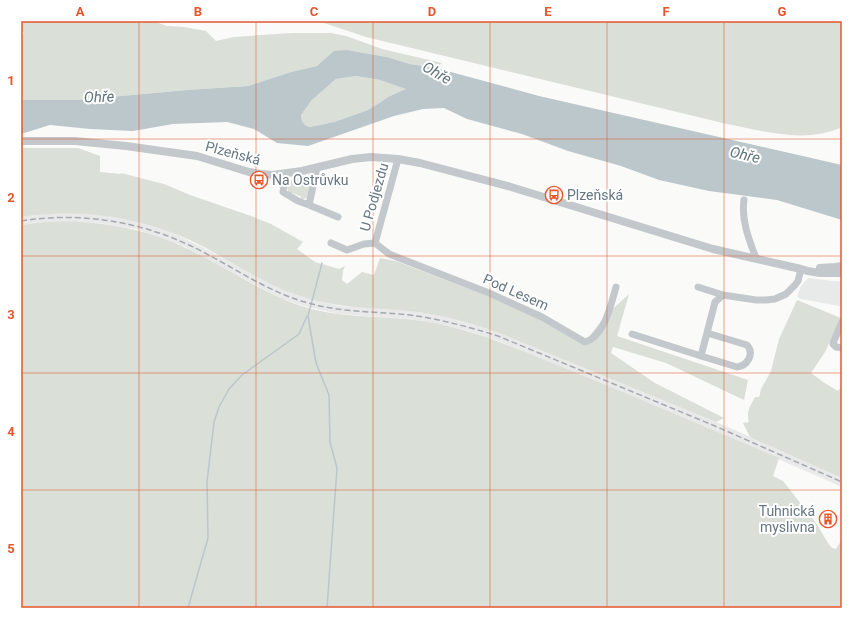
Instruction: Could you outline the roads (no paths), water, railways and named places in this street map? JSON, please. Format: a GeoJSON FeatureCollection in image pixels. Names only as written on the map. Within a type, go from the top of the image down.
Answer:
{"type":"FeatureCollection","features":[{"type":"Feature","properties":{"kind":"street","name":"Plzeňská"},"geometry":{"type":"LineString","coordinates":[[21,141],[75,141],[126,146],[198,156],[255,174],[273,175],[317,168],[352,159],[398,159],[420,163],[511,187],[713,249],[801,268],[808,271],[842,273]]}},
{"type":"Feature","properties":{"kind":"street","name":"U Podjezdu"},"geometry":{"type":"LineString","coordinates":[[331,243],[347,250],[364,244],[375,243],[398,159]]}},
{"type":"Feature","properties":{"kind":"street"},"geometry":{"type":"LineString","coordinates":[[310,205],[317,168]]}},
{"type":"Feature","properties":{"kind":"street"},"geometry":{"type":"LineString","coordinates":[[286,174],[283,192],[298,201],[338,217]]}},
{"type":"Feature","properties":{"kind":"street"},"geometry":{"type":"LineString","coordinates":[[744,200],[744,217],[746,227],[756,258]]}},
{"type":"Feature","properties":{"kind":"street","name":"Pod Lesem"},"geometry":{"type":"LineString","coordinates":[[375,243],[389,254],[489,293],[542,317],[585,342],[595,336],[607,319],[616,287]]}},
{"type":"Feature","properties":{"kind":"street","name":"Plzeňská"},"geometry":{"type":"LineString","coordinates":[[801,268],[829,268],[842,266]]}},
{"type":"Feature","properties":{"kind":"street"},"geometry":{"type":"LineString","coordinates":[[698,287],[723,294],[756,300],[775,299],[786,294],[795,285],[798,281],[801,268]]}},
{"type":"Feature","properties":{"kind":"street"},"geometry":{"type":"LineString","coordinates":[[701,356],[715,302],[723,294]]}},
{"type":"Feature","properties":{"kind":"street"},"geometry":{"type":"LineString","coordinates":[[842,322],[830,347],[842,348]]}},
{"type":"Feature","properties":{"kind":"street"},"geometry":{"type":"LineString","coordinates":[[632,334],[737,367],[742,366],[748,360],[750,348],[747,346],[707,333]]}},
{"type":"Feature","properties":{"kind":"water","name":"Ohře"},"geometry":{"type":"Polygon","coordinates":[[[347,50],[387,57],[410,64],[436,68],[539,96],[842,165],[842,220],[777,200],[709,191],[659,180],[621,166],[568,151],[522,134],[467,119],[444,108],[423,109],[394,116],[308,146],[277,143],[254,129],[227,122],[173,124],[133,131],[50,125],[21,134],[21,100],[77,100],[248,86],[291,72],[317,66],[334,51],[347,50]],[[356,76],[336,79],[312,100],[301,115],[302,121],[305,125],[310,127],[334,122],[368,110],[390,96],[406,89],[380,80],[356,76]]]}},
{"type":"Feature","properties":{"kind":"waterway"},"geometry":{"type":"LineString","coordinates":[[322,263],[308,316],[316,363],[329,395],[330,442],[337,468],[327,608]]}},
{"type":"Feature","properties":{"kind":"waterway"},"geometry":{"type":"LineString","coordinates":[[188,608],[208,538],[207,482],[214,422],[219,407],[229,389],[242,375],[299,334],[307,316]]}},
{"type":"Feature","properties":{"kind":"railway"},"geometry":{"type":"LineString","coordinates":[[21,221],[68,217],[137,226],[159,233],[203,252],[266,286],[292,298],[318,306],[344,310],[410,315],[476,329],[498,336],[715,426],[842,482]]}},
{"type":"Feature","properties":{"kind":"place","name":"Na Ostrůvku"},"geometry":{"type":"Point","coordinates":[259,180]}},
{"type":"Feature","properties":{"kind":"place","name":"Plzeňská"},"geometry":{"type":"Point","coordinates":[554,195]}},
{"type":"Feature","properties":{"kind":"place","name":"Tuhnická myslivna"},"geometry":{"type":"Point","coordinates":[828,519]}}]}
